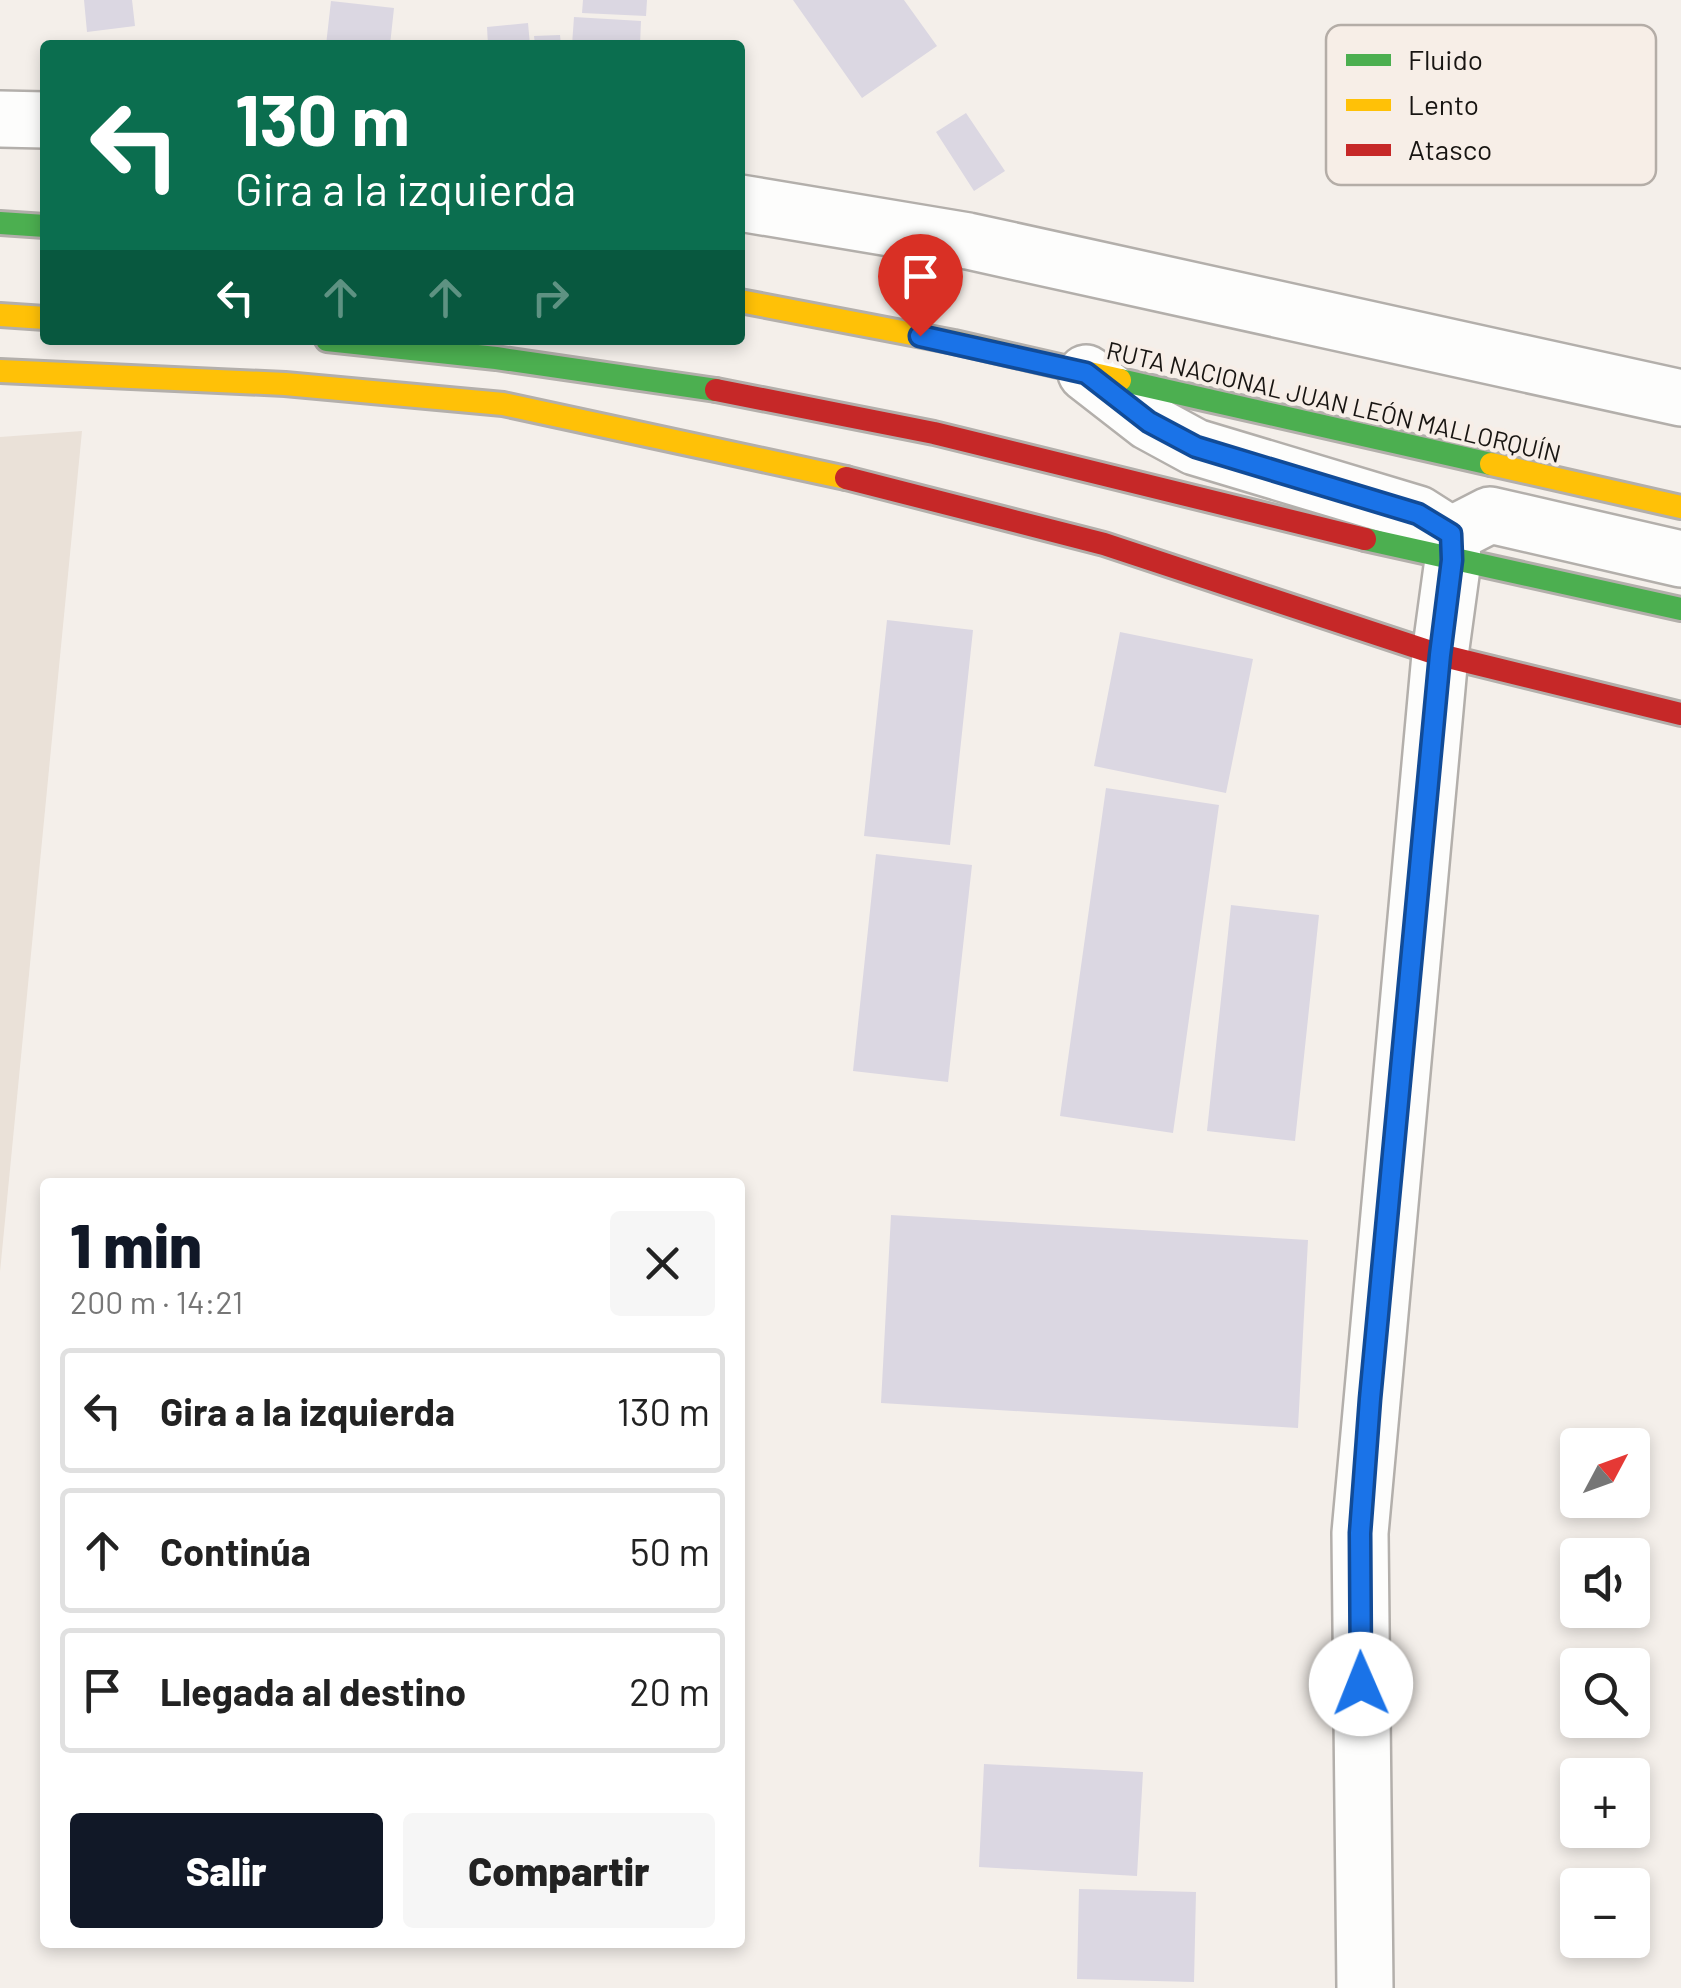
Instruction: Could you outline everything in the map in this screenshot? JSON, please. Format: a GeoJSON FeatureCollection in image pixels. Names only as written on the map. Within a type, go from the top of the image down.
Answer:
{"type":"FeatureCollection","features":[{"type":"Feature","properties":{"kind":"main road"},"geometry":{"type":"LineString","coordinates":[[0,224],[40,226]]}},
{"type":"Feature","properties":{"kind":"main road","name":"RUTA NACIONAL JUAN LEÓN MALLORQUÍN"},"geometry":{"type":"LineString","coordinates":[[745,302],[954,342],[1681,507]]}},
{"type":"Feature","properties":{"kind":"main road"},"geometry":{"type":"LineString","coordinates":[[0,315],[40,318]]}},
{"type":"Feature","properties":{"kind":"main road"},"geometry":{"type":"LineString","coordinates":[[374,345],[496,358],[772,400],[1452,547],[1681,608]]}},
{"type":"Feature","properties":{"kind":"main road"},"geometry":{"type":"LineString","coordinates":[[0,371],[286,384],[503,404],[835,474],[1104,544],[1440,655],[1681,714]]}},
{"type":"Feature","properties":{"kind":"street"},"geometry":{"type":"LineString","coordinates":[[0,119],[40,120]]}},
{"type":"Feature","properties":{"kind":"street"},"geometry":{"type":"LineString","coordinates":[[745,204],[968,241],[1681,398]]}},
{"type":"Feature","properties":{"kind":"street"},"geometry":{"type":"LineString","coordinates":[[1086,373],[1149,422],[1196,447],[1418,514],[1452,547]]}},
{"type":"Feature","properties":{"kind":"street"},"geometry":{"type":"LineString","coordinates":[[1365,1988],[1360,1533],[1452,547],[1490,515],[1681,558]]}},
{"type":"Feature","properties":{"kind":"shaded area"},"geometry":{"type":"Polygon","coordinates":[[[82,431],[0,1272],[0,437],[82,431]]]}},
{"type":"Feature","properties":{"kind":"building"},"geometry":{"type":"Polygon","coordinates":[[[84,0],[132,0],[135,26],[87,32],[84,0]]]}},
{"type":"Feature","properties":{"kind":"building"},"geometry":{"type":"Polygon","coordinates":[[[583,0],[647,0],[646,16],[582,13],[583,0]]]}},
{"type":"Feature","properties":{"kind":"building"},"geometry":{"type":"Polygon","coordinates":[[[793,0],[904,0],[937,46],[862,98],[793,0]]]}},
{"type":"Feature","properties":{"kind":"building"},"geometry":{"type":"Polygon","coordinates":[[[331,1],[394,8],[391,40],[327,40],[331,1]]]}},
{"type":"Feature","properties":{"kind":"building"},"geometry":{"type":"Polygon","coordinates":[[[574,17],[641,21],[640,40],[572,40],[574,17]]]}},
{"type":"Feature","properties":{"kind":"building"},"geometry":{"type":"Polygon","coordinates":[[[528,23],[530,40],[488,40],[487,27],[528,23]]]}},
{"type":"Feature","properties":{"kind":"building"},"geometry":{"type":"Polygon","coordinates":[[[560,35],[560,40],[534,40],[534,36],[560,35]]]}},
{"type":"Feature","properties":{"kind":"building"},"geometry":{"type":"Polygon","coordinates":[[[966,113],[1005,171],[974,191],[936,132],[966,113]]]}},
{"type":"Feature","properties":{"kind":"building"},"geometry":{"type":"Polygon","coordinates":[[[887,620],[973,630],[950,845],[864,836],[887,620]]]}},
{"type":"Feature","properties":{"kind":"building"},"geometry":{"type":"Polygon","coordinates":[[[1120,632],[1253,659],[1226,793],[1094,766],[1120,632]]]}},
{"type":"Feature","properties":{"kind":"building"},"geometry":{"type":"Polygon","coordinates":[[[1106,788],[1219,805],[1173,1133],[1060,1116],[1106,788]]]}},
{"type":"Feature","properties":{"kind":"building"},"geometry":{"type":"Polygon","coordinates":[[[876,854],[972,865],[948,1082],[853,1071],[876,854]]]}},
{"type":"Feature","properties":{"kind":"building"},"geometry":{"type":"Polygon","coordinates":[[[1231,905],[1319,915],[1295,1141],[1207,1131],[1231,905]]]}},
{"type":"Feature","properties":{"kind":"building"},"geometry":{"type":"Polygon","coordinates":[[[891,1215],[1308,1240],[1298,1428],[881,1403],[891,1215]]]}},
{"type":"Feature","properties":{"kind":"building"},"geometry":{"type":"Polygon","coordinates":[[[984,1764],[1143,1772],[1137,1876],[979,1867],[984,1764]]]}},
{"type":"Feature","properties":{"kind":"building"},"geometry":{"type":"Polygon","coordinates":[[[1079,1889],[1196,1892],[1194,1982],[1077,1979],[1079,1889]]]}},
{"type":"Feature","properties":{"kind":"traffic: fast"},"geometry":{"type":"LineString","coordinates":[[0,223],[40,226]]}},
{"type":"Feature","properties":{"kind":"traffic: fast"},"geometry":{"type":"LineString","coordinates":[[374,345],[496,358],[716,390]]}},
{"type":"Feature","properties":{"kind":"traffic: fast"},"geometry":{"type":"LineString","coordinates":[[1120,380],[1491,464]]}},
{"type":"Feature","properties":{"kind":"traffic: fast"},"geometry":{"type":"LineString","coordinates":[[1365,539],[1681,609]]}},
{"type":"Feature","properties":{"kind":"traffic: slow"},"geometry":{"type":"LineString","coordinates":[[745,302],[954,342],[1120,380]]}},
{"type":"Feature","properties":{"kind":"traffic: slow"},"geometry":{"type":"LineString","coordinates":[[0,315],[40,318]]}},
{"type":"Feature","properties":{"kind":"traffic: slow"},"geometry":{"type":"LineString","coordinates":[[0,371],[285,384],[503,404],[846,478]]}},
{"type":"Feature","properties":{"kind":"traffic: slow"},"geometry":{"type":"LineString","coordinates":[[1491,464],[1681,507]]}},
{"type":"Feature","properties":{"kind":"traffic: jam"},"geometry":{"type":"LineString","coordinates":[[716,390],[934,433],[1365,539]]}},
{"type":"Feature","properties":{"kind":"traffic: jam"},"geometry":{"type":"LineString","coordinates":[[846,478],[1104,544],[1440,655],[1681,714]]}},
{"type":"Feature","properties":{"kind":"route"},"geometry":{"type":"LineString","coordinates":[[920,336],[1086,373],[1149,422],[1196,447],[1418,514],[1451,534],[1452,560],[1398,1093],[1360,1533],[1361,1684]]}}]}
